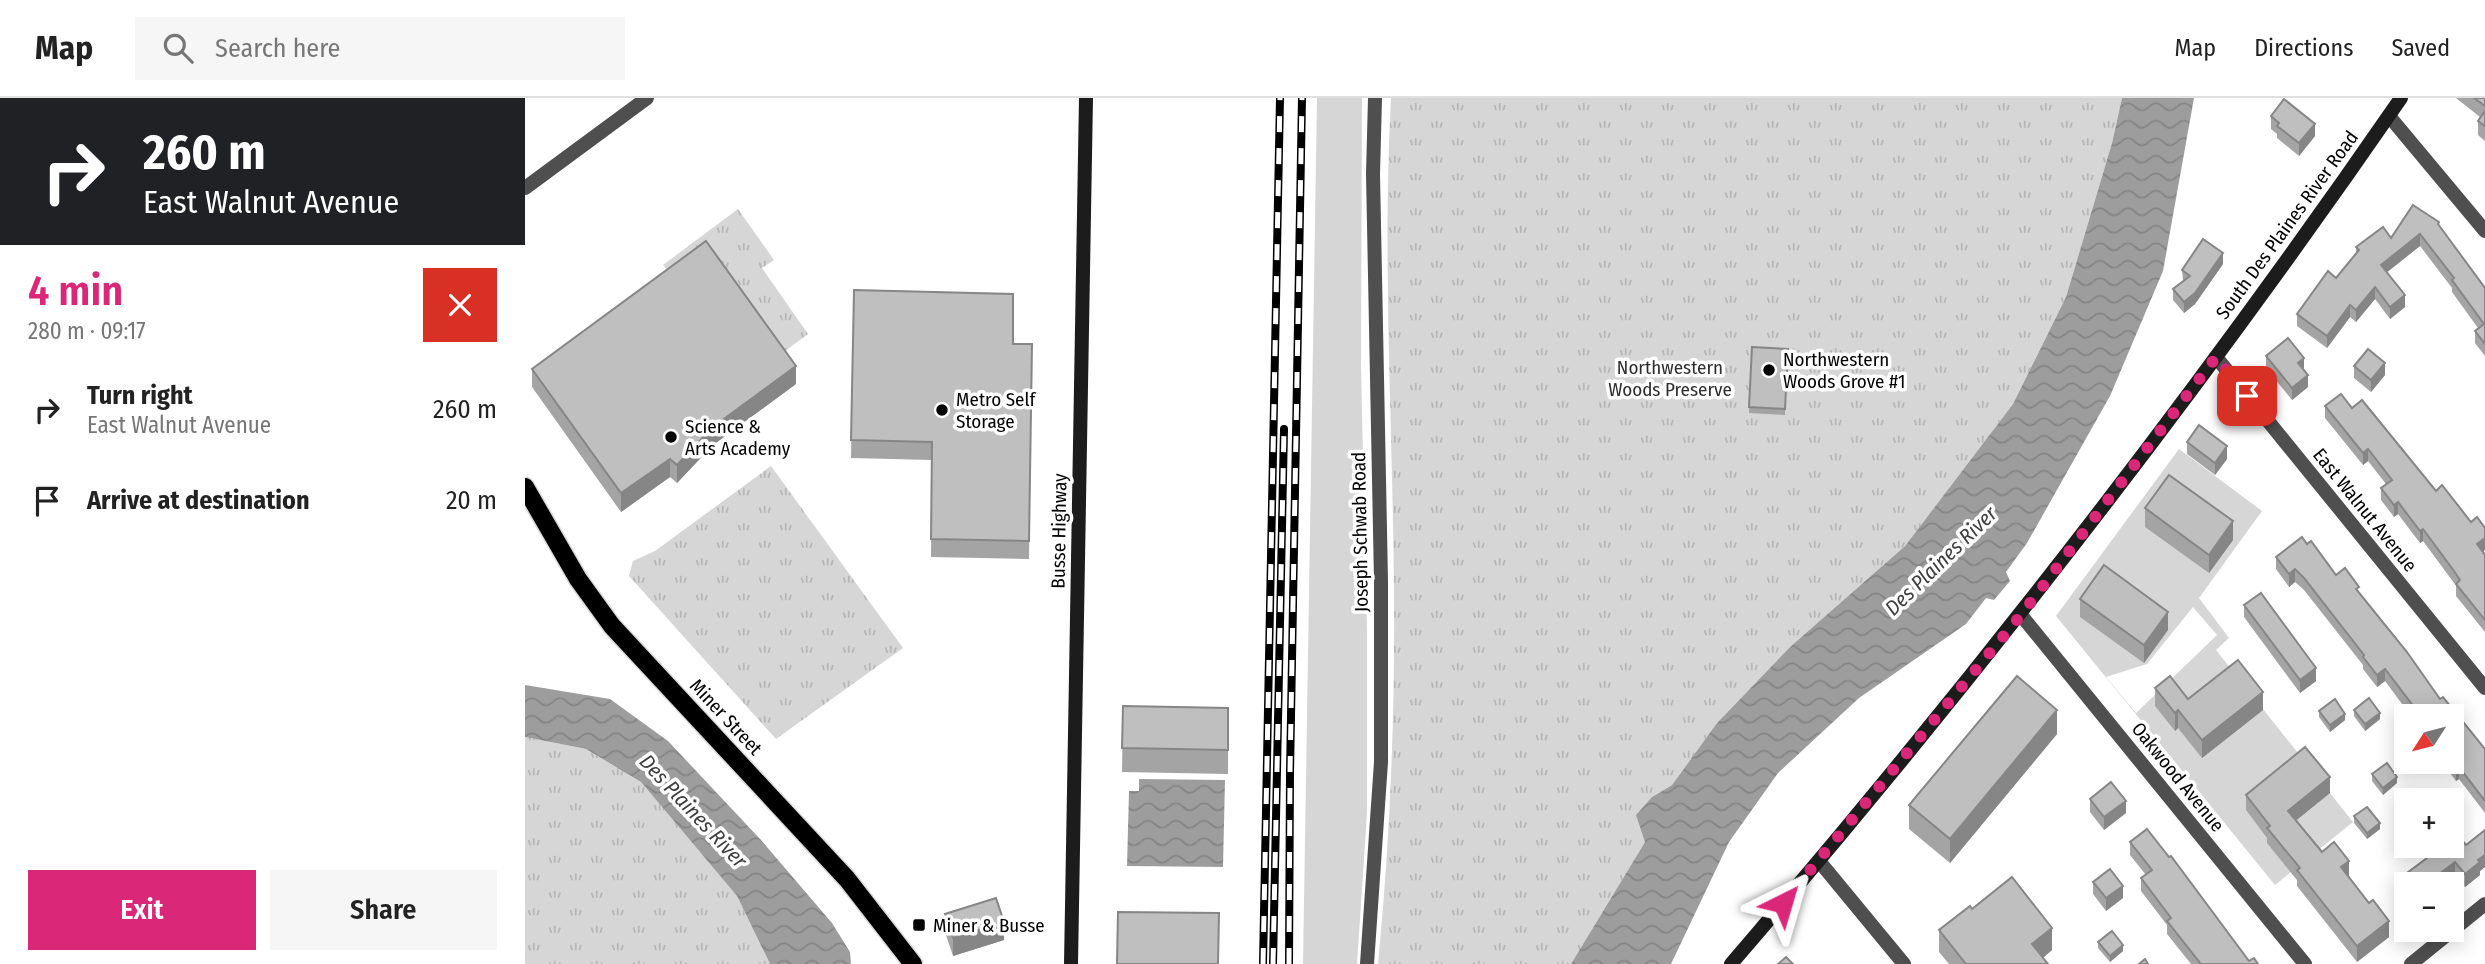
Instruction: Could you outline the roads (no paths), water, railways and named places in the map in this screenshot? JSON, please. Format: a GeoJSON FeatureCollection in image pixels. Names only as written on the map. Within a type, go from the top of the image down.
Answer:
{"type":"FeatureCollection","features":[{"type":"Feature","properties":{"kind":"main road","name":"Busse Highway"},"geometry":{"type":"LineString","coordinates":[[1070,964],[1086,98]]}},
{"type":"Feature","properties":{"kind":"main road","name":"South Des Plaines River Road"},"geometry":{"type":"LineString","coordinates":[[1731,964],[2021,615],[2216,357],[2401,98]]}},
{"type":"Feature","properties":{"kind":"main road","name":"Miner Street"},"geometry":{"type":"LineString","coordinates":[[525,487],[578,579],[612,625],[847,879],[913,964]]}},
{"type":"Feature","properties":{"kind":"street"},"geometry":{"type":"LineString","coordinates":[[525,188],[647,98]]}},
{"type":"Feature","properties":{"kind":"street","name":"Joseph Schwab Road"},"geometry":{"type":"LineString","coordinates":[[1367,964],[1381,762],[1381,582],[1373,174],[1375,98]]}},
{"type":"Feature","properties":{"kind":"street"},"geometry":{"type":"LineString","coordinates":[[2389,116],[2485,231]]}},
{"type":"Feature","properties":{"kind":"street","name":"East Walnut Avenue"},"geometry":{"type":"LineString","coordinates":[[2216,357],[2485,688]]}},
{"type":"Feature","properties":{"kind":"street","name":"Oakwood Avenue"},"geometry":{"type":"LineString","coordinates":[[2021,615],[2305,964]]}},
{"type":"Feature","properties":{"kind":"street"},"geometry":{"type":"LineString","coordinates":[[1819,861],[1904,964]]}},
{"type":"Feature","properties":{"kind":"street"},"geometry":{"type":"LineString","coordinates":[[2411,964],[2485,904]]}},
{"type":"Feature","properties":{"kind":"water","name":"Des Plaines River"},"geometry":{"type":"Polygon","coordinates":[[[2122,98],[2194,98],[2163,271],[2110,396],[2027,543],[2006,572],[2010,581],[1994,600],[1986,598],[1966,624],[1859,698],[1778,773],[1729,842],[1671,964],[1571,964],[1645,842],[1636,815],[1652,797],[1672,785],[1717,723],[1790,647],[1905,546],[2013,404],[2066,297],[2112,143],[2122,98]]]}},
{"type":"Feature","properties":{"kind":"water","name":"Des Plaines River"},"geometry":{"type":"Polygon","coordinates":[[[525,685],[610,699],[668,741],[761,840],[832,923],[850,952],[851,964],[770,964],[737,896],[641,782],[586,749],[525,737],[525,685]]]}},
{"type":"Feature","properties":{"kind":"water"},"geometry":{"type":"Polygon","coordinates":[[[1139,779],[1225,780],[1223,867],[1127,866],[1129,791],[1139,791],[1139,779]]]}},
{"type":"Feature","properties":{"kind":"railway"},"geometry":{"type":"LineString","coordinates":[[1263,964],[1280,98]]}},
{"type":"Feature","properties":{"kind":"railway"},"geometry":{"type":"LineString","coordinates":[[1289,964],[1302,98]]}},
{"type":"Feature","properties":{"kind":"railway"},"geometry":{"type":"LineString","coordinates":[[1273,964],[1284,429]]}},
{"type":"Feature","properties":{"kind":"place","name":"Northwestern Woods Grove #1"},"geometry":{"type":"Point","coordinates":[1769,370]}},
{"type":"Feature","properties":{"kind":"place","name":"Metro Self Storage"},"geometry":{"type":"Point","coordinates":[942,410]}},
{"type":"Feature","properties":{"kind":"place","name":"Science & Arts Academy"},"geometry":{"type":"Point","coordinates":[671,437]}},
{"type":"Feature","properties":{"kind":"place","name":"Miner & Busse"},"geometry":{"type":"Point","coordinates":[919,925]}},
{"type":"Feature","properties":{"kind":"park label","name":"Northwestern Woods Preserve"},"geometry":{"type":"Point","coordinates":[1670,378]}}]}
